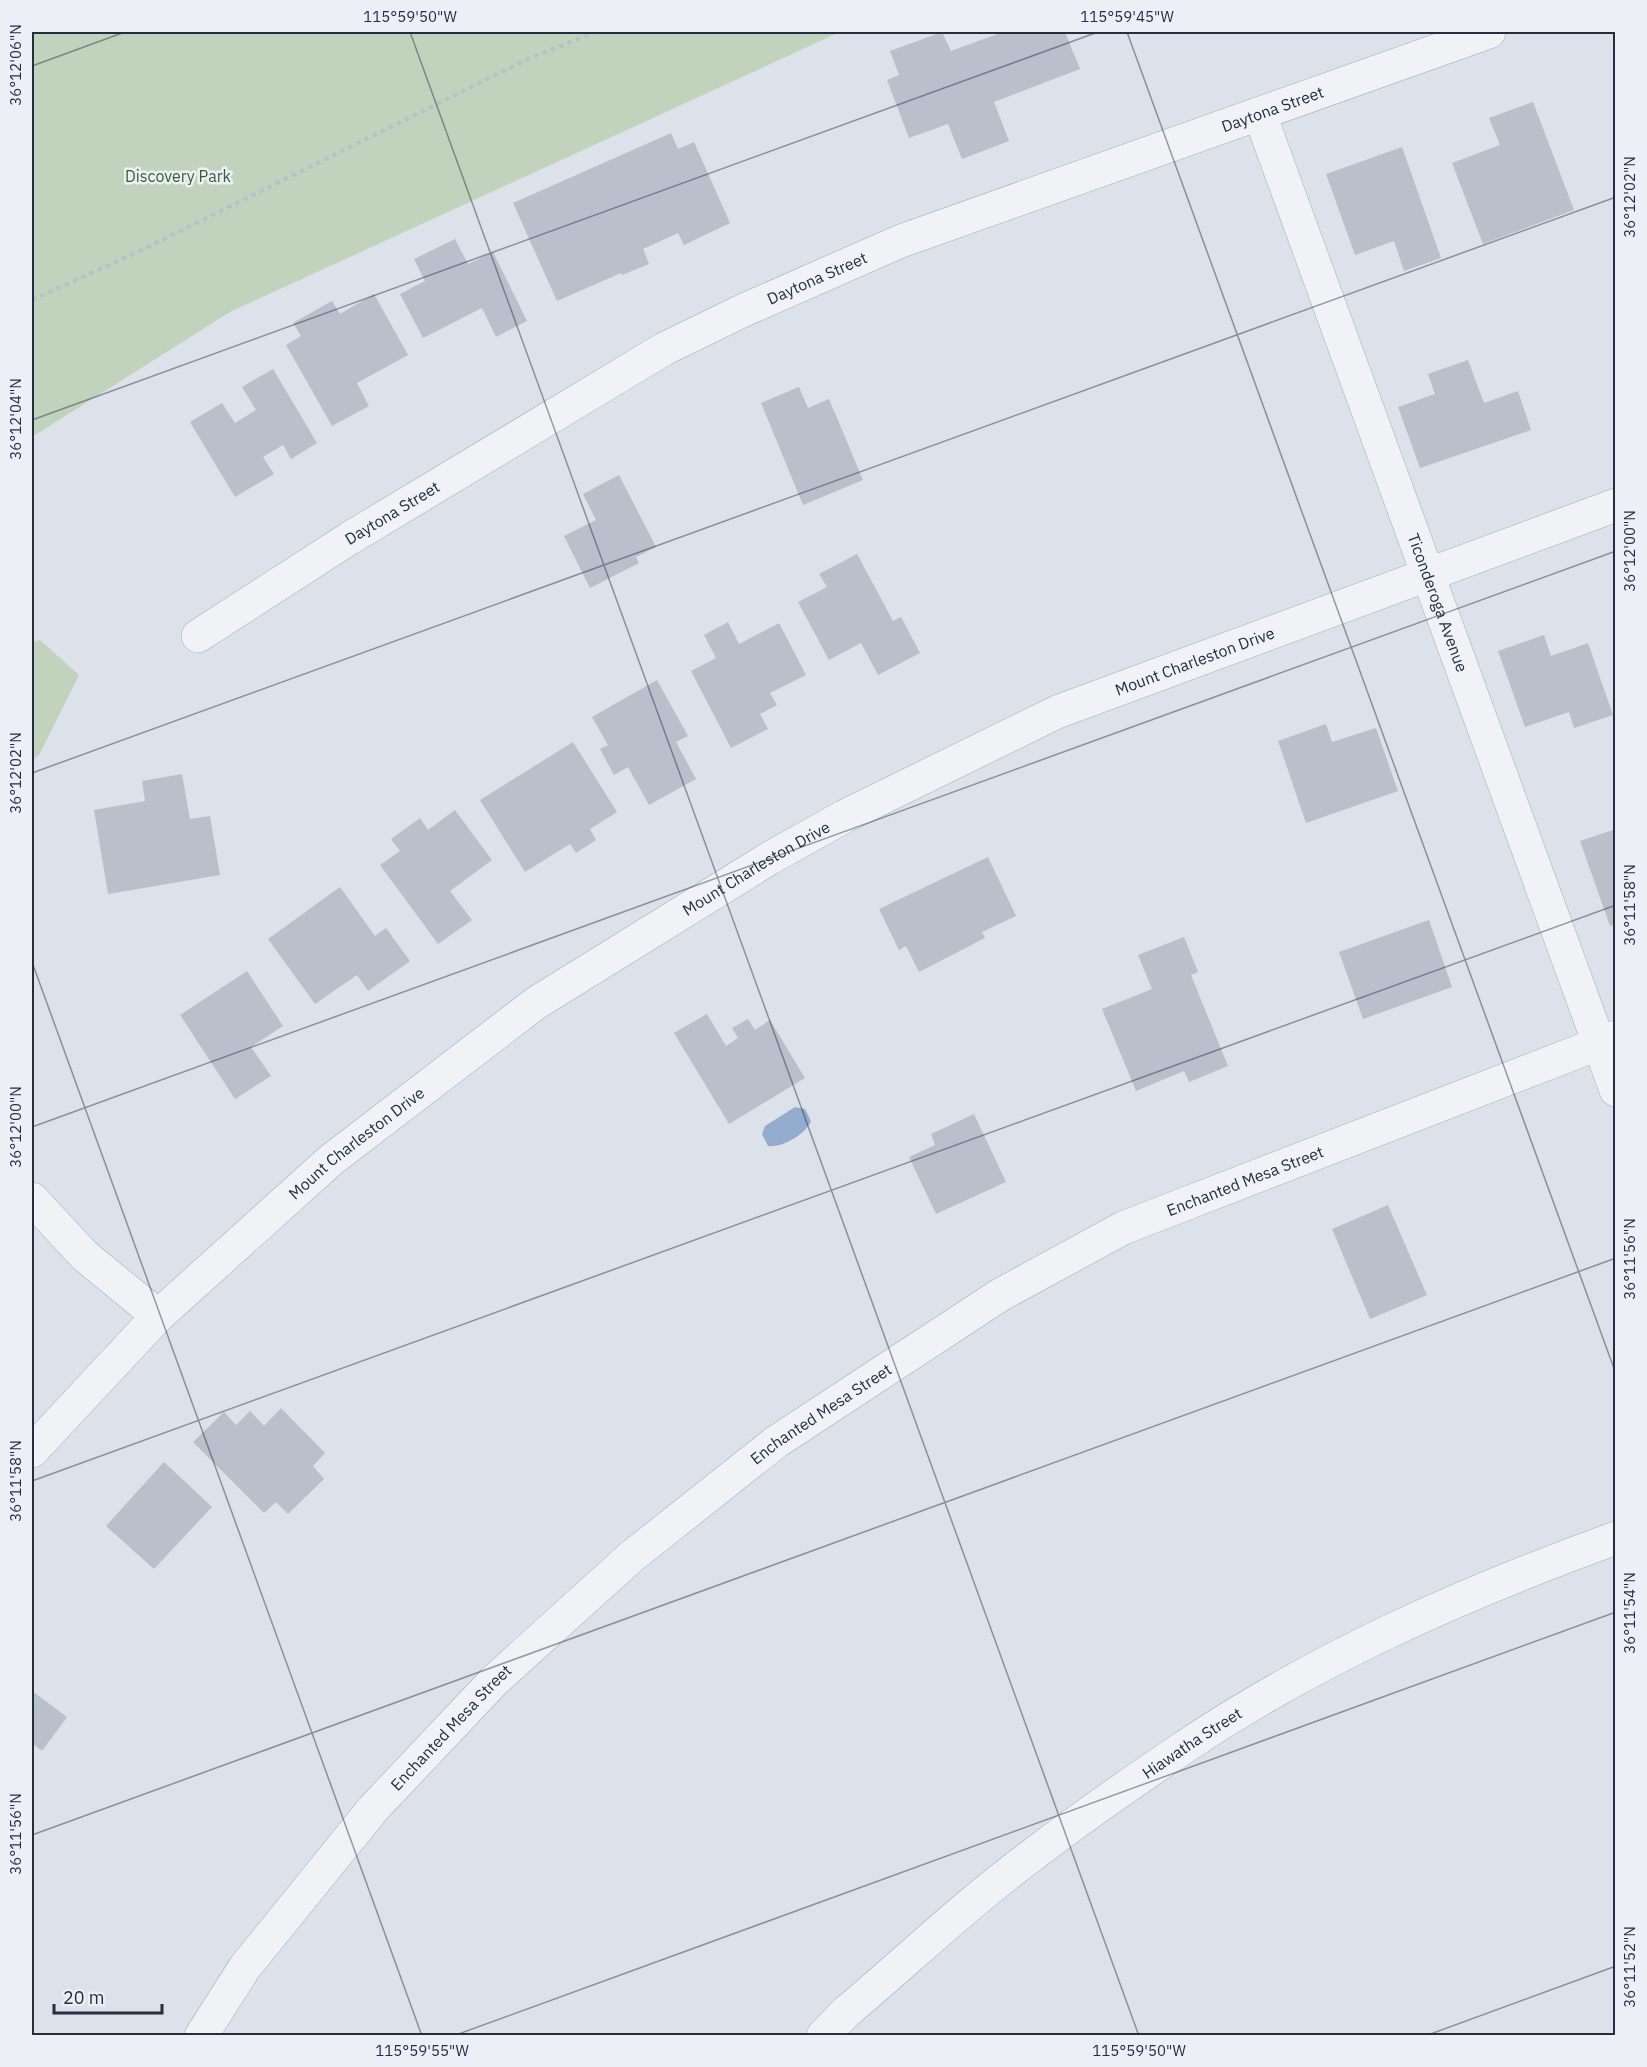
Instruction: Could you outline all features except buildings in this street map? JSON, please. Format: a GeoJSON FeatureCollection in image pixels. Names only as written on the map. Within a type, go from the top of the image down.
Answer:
{"type":"FeatureCollection","features":[{"type":"Feature","properties":{"kind":"street","name":"Daytona Street"},"geometry":{"type":"LineString","coordinates":[[198,636],[350,538],[654,355],[742,311],[901,241],[1489,32]]}},
{"type":"Feature","properties":{"kind":"street","name":"Ticonderoga Avenue"},"geometry":{"type":"LineString","coordinates":[[1260,115],[1425,575],[1607,1040],[1616,1090]]}},
{"type":"Feature","properties":{"kind":"street","name":"Mount Charleston Drive"},"geometry":{"type":"LineString","coordinates":[[32,1451],[158,1316],[331,1160],[536,1003],[770,858],[845,816],[1057,712],[1616,505]]}},
{"type":"Feature","properties":{"kind":"street","name":"Enchanted Mesa Street"},"geometry":{"type":"LineString","coordinates":[[201,2036],[245,1967],[373,1809],[494,1681],[631,1557],[776,1442],[1000,1295],[1123,1228],[1607,1040]]}},
{"type":"Feature","properties":{"kind":"street"},"geometry":{"type":"LineString","coordinates":[[32,1199],[85,1256],[158,1316]]}},
{"type":"Feature","properties":{"kind":"street","name":"Hiawatha Street"},"geometry":{"type":"LineString","coordinates":[[823,2036],[845,2013],[1009,1874],[1181,1749],[1292,1681],[1373,1638],[1520,1573],[1616,1538]]}},
{"type":"Feature","properties":{"kind":"path"},"geometry":{"type":"LineString","coordinates":[[32,300],[152,245],[530,58],[596,32]]}},
{"type":"Feature","properties":{"kind":"green space","name":"Discovery Park"},"geometry":{"type":"Polygon","coordinates":[[[32,32],[840,32],[230,312],[32,437],[32,32]]]}},
{"type":"Feature","properties":{"kind":"green space"},"geometry":{"type":"Polygon","coordinates":[[[40,640],[79,675],[39,755],[32,760],[32,642],[40,640]]]}},
{"type":"Feature","properties":{"kind":"water"},"geometry":{"type":"Polygon","coordinates":[[[795,1107],[805,1109],[811,1121],[808,1126],[799,1135],[780,1145],[768,1146],[762,1134],[765,1126],[795,1107]]]}}]}
